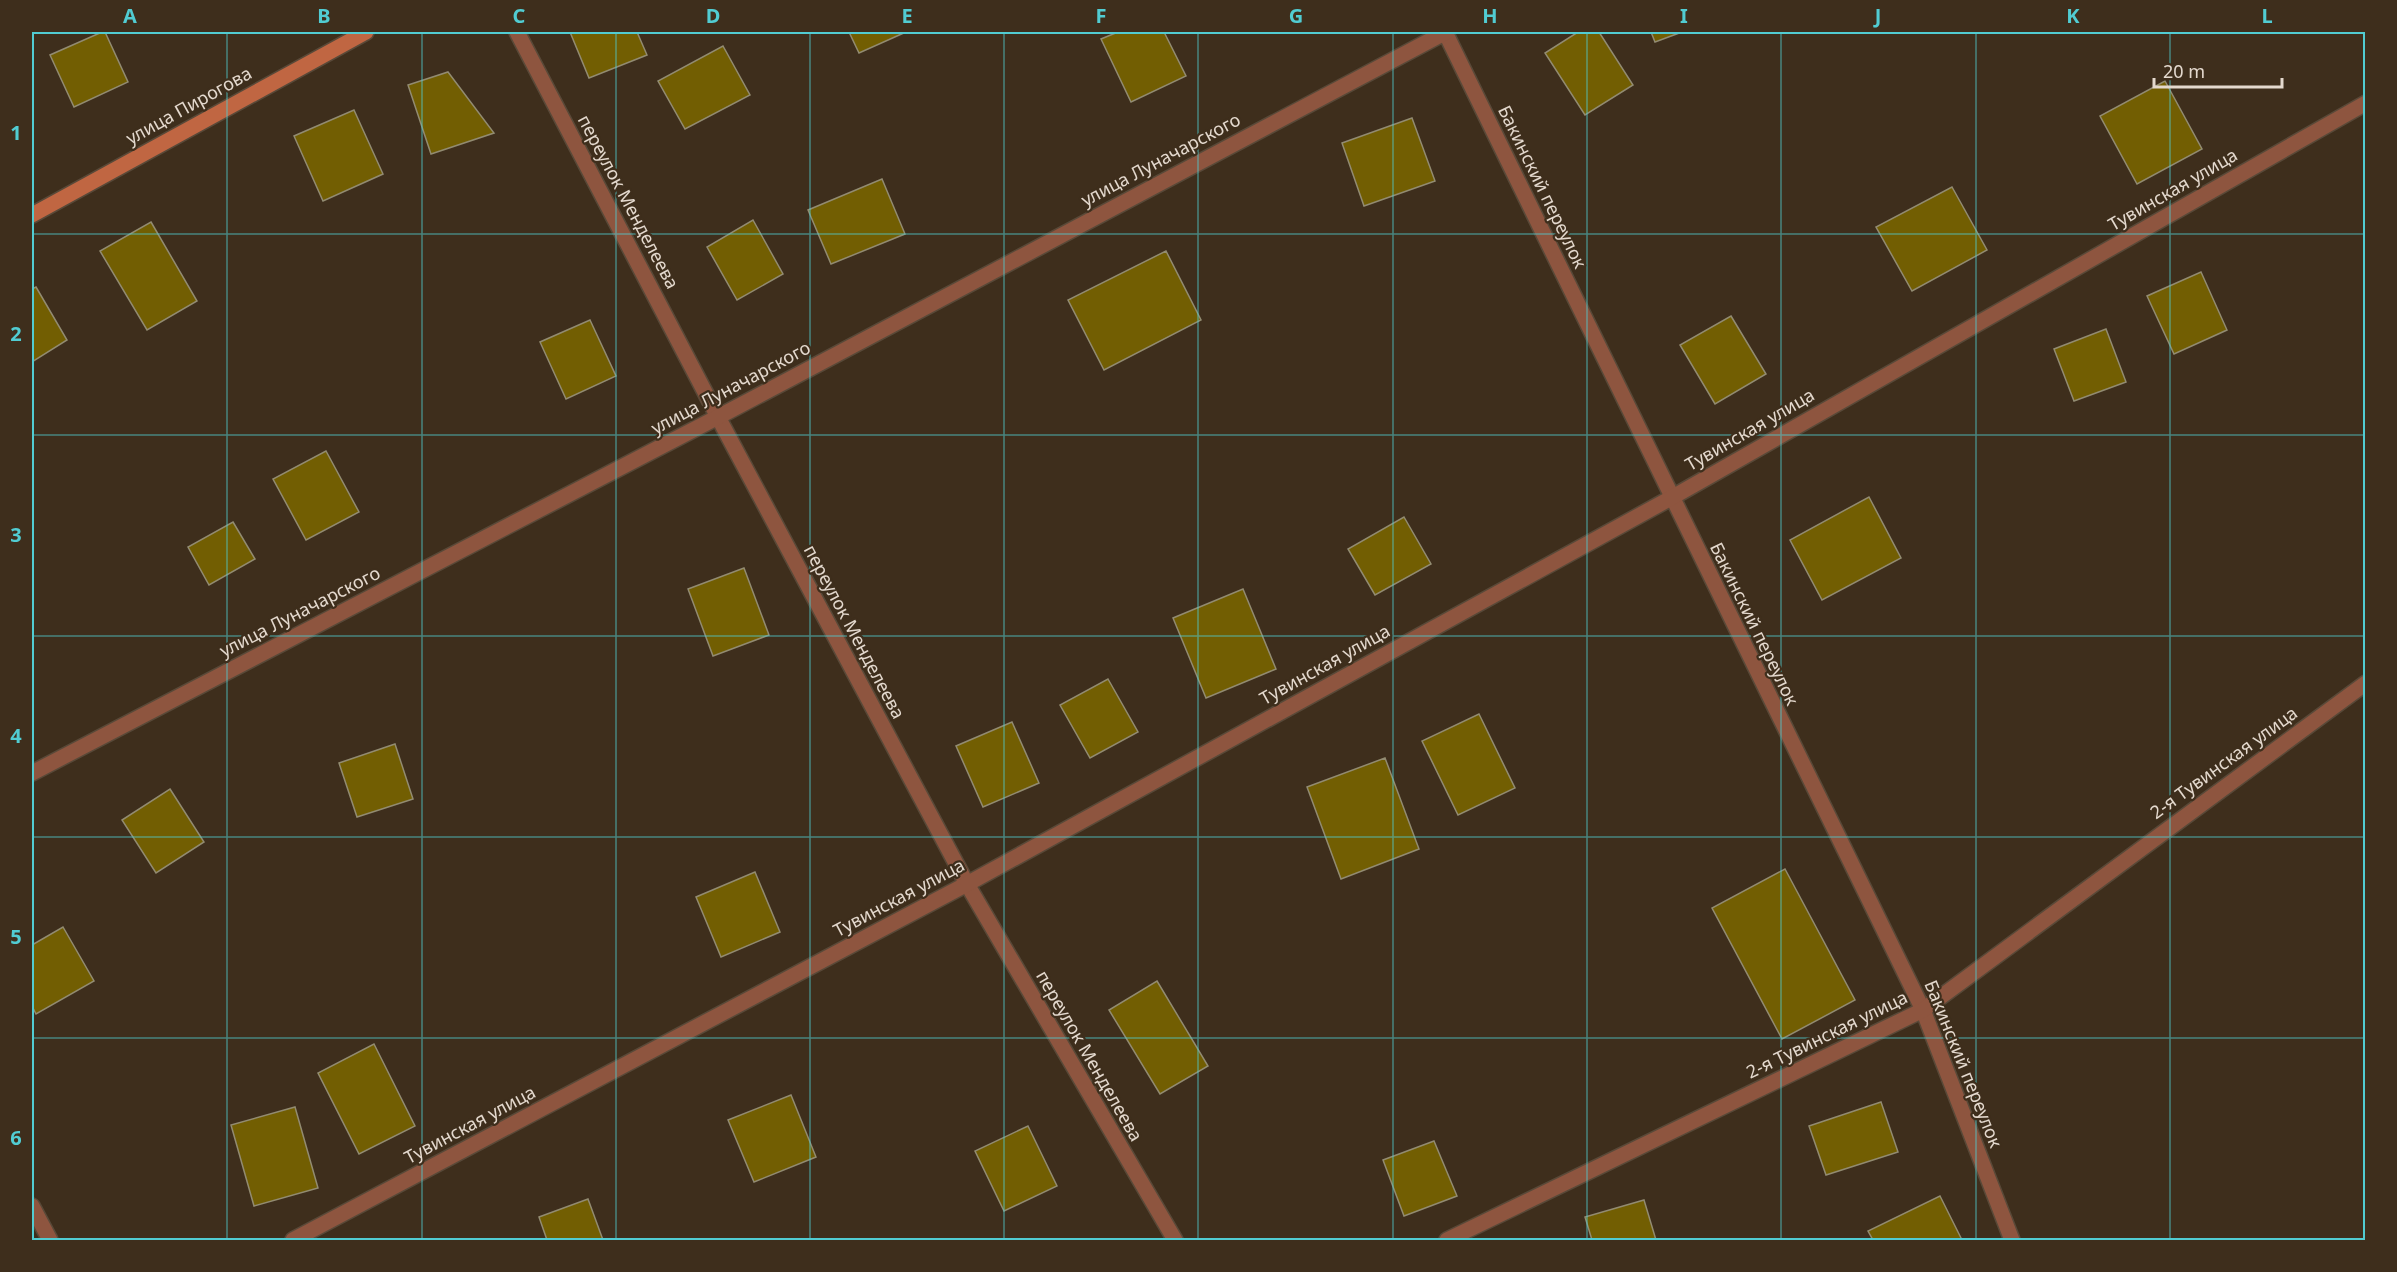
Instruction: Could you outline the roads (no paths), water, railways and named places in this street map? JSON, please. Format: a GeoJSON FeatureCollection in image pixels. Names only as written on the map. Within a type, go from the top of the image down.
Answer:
{"type":"FeatureCollection","features":[{"type":"Feature","properties":{"kind":"main road","name":"улица Пирогова"},"geometry":{"type":"LineString","coordinates":[[32,215],[366,32]]}},
{"type":"Feature","properties":{"kind":"street","name":"переулок Менделеева"},"geometry":{"type":"LineString","coordinates":[[517,32],[718,417],[967,884],[1175,1240]]}},
{"type":"Feature","properties":{"kind":"street","name":"улица Луначарского"},"geometry":{"type":"LineString","coordinates":[[32,773],[718,417],[1445,32]]}},
{"type":"Feature","properties":{"kind":"street","name":"Бакинский переулок"},"geometry":{"type":"LineString","coordinates":[[1445,32],[1923,1010],[2012,1240]]}},
{"type":"Feature","properties":{"kind":"street","name":"Тувинская улица"},"geometry":{"type":"LineString","coordinates":[[292,1240],[967,884],[1671,498],[2366,103]]}},
{"type":"Feature","properties":{"kind":"street","name":"2-я Тувинская улица"},"geometry":{"type":"LineString","coordinates":[[1447,1240],[1923,1010],[2366,683]]}},
{"type":"Feature","properties":{"kind":"street"},"geometry":{"type":"LineString","coordinates":[[32,1206],[50,1240]]}}]}
